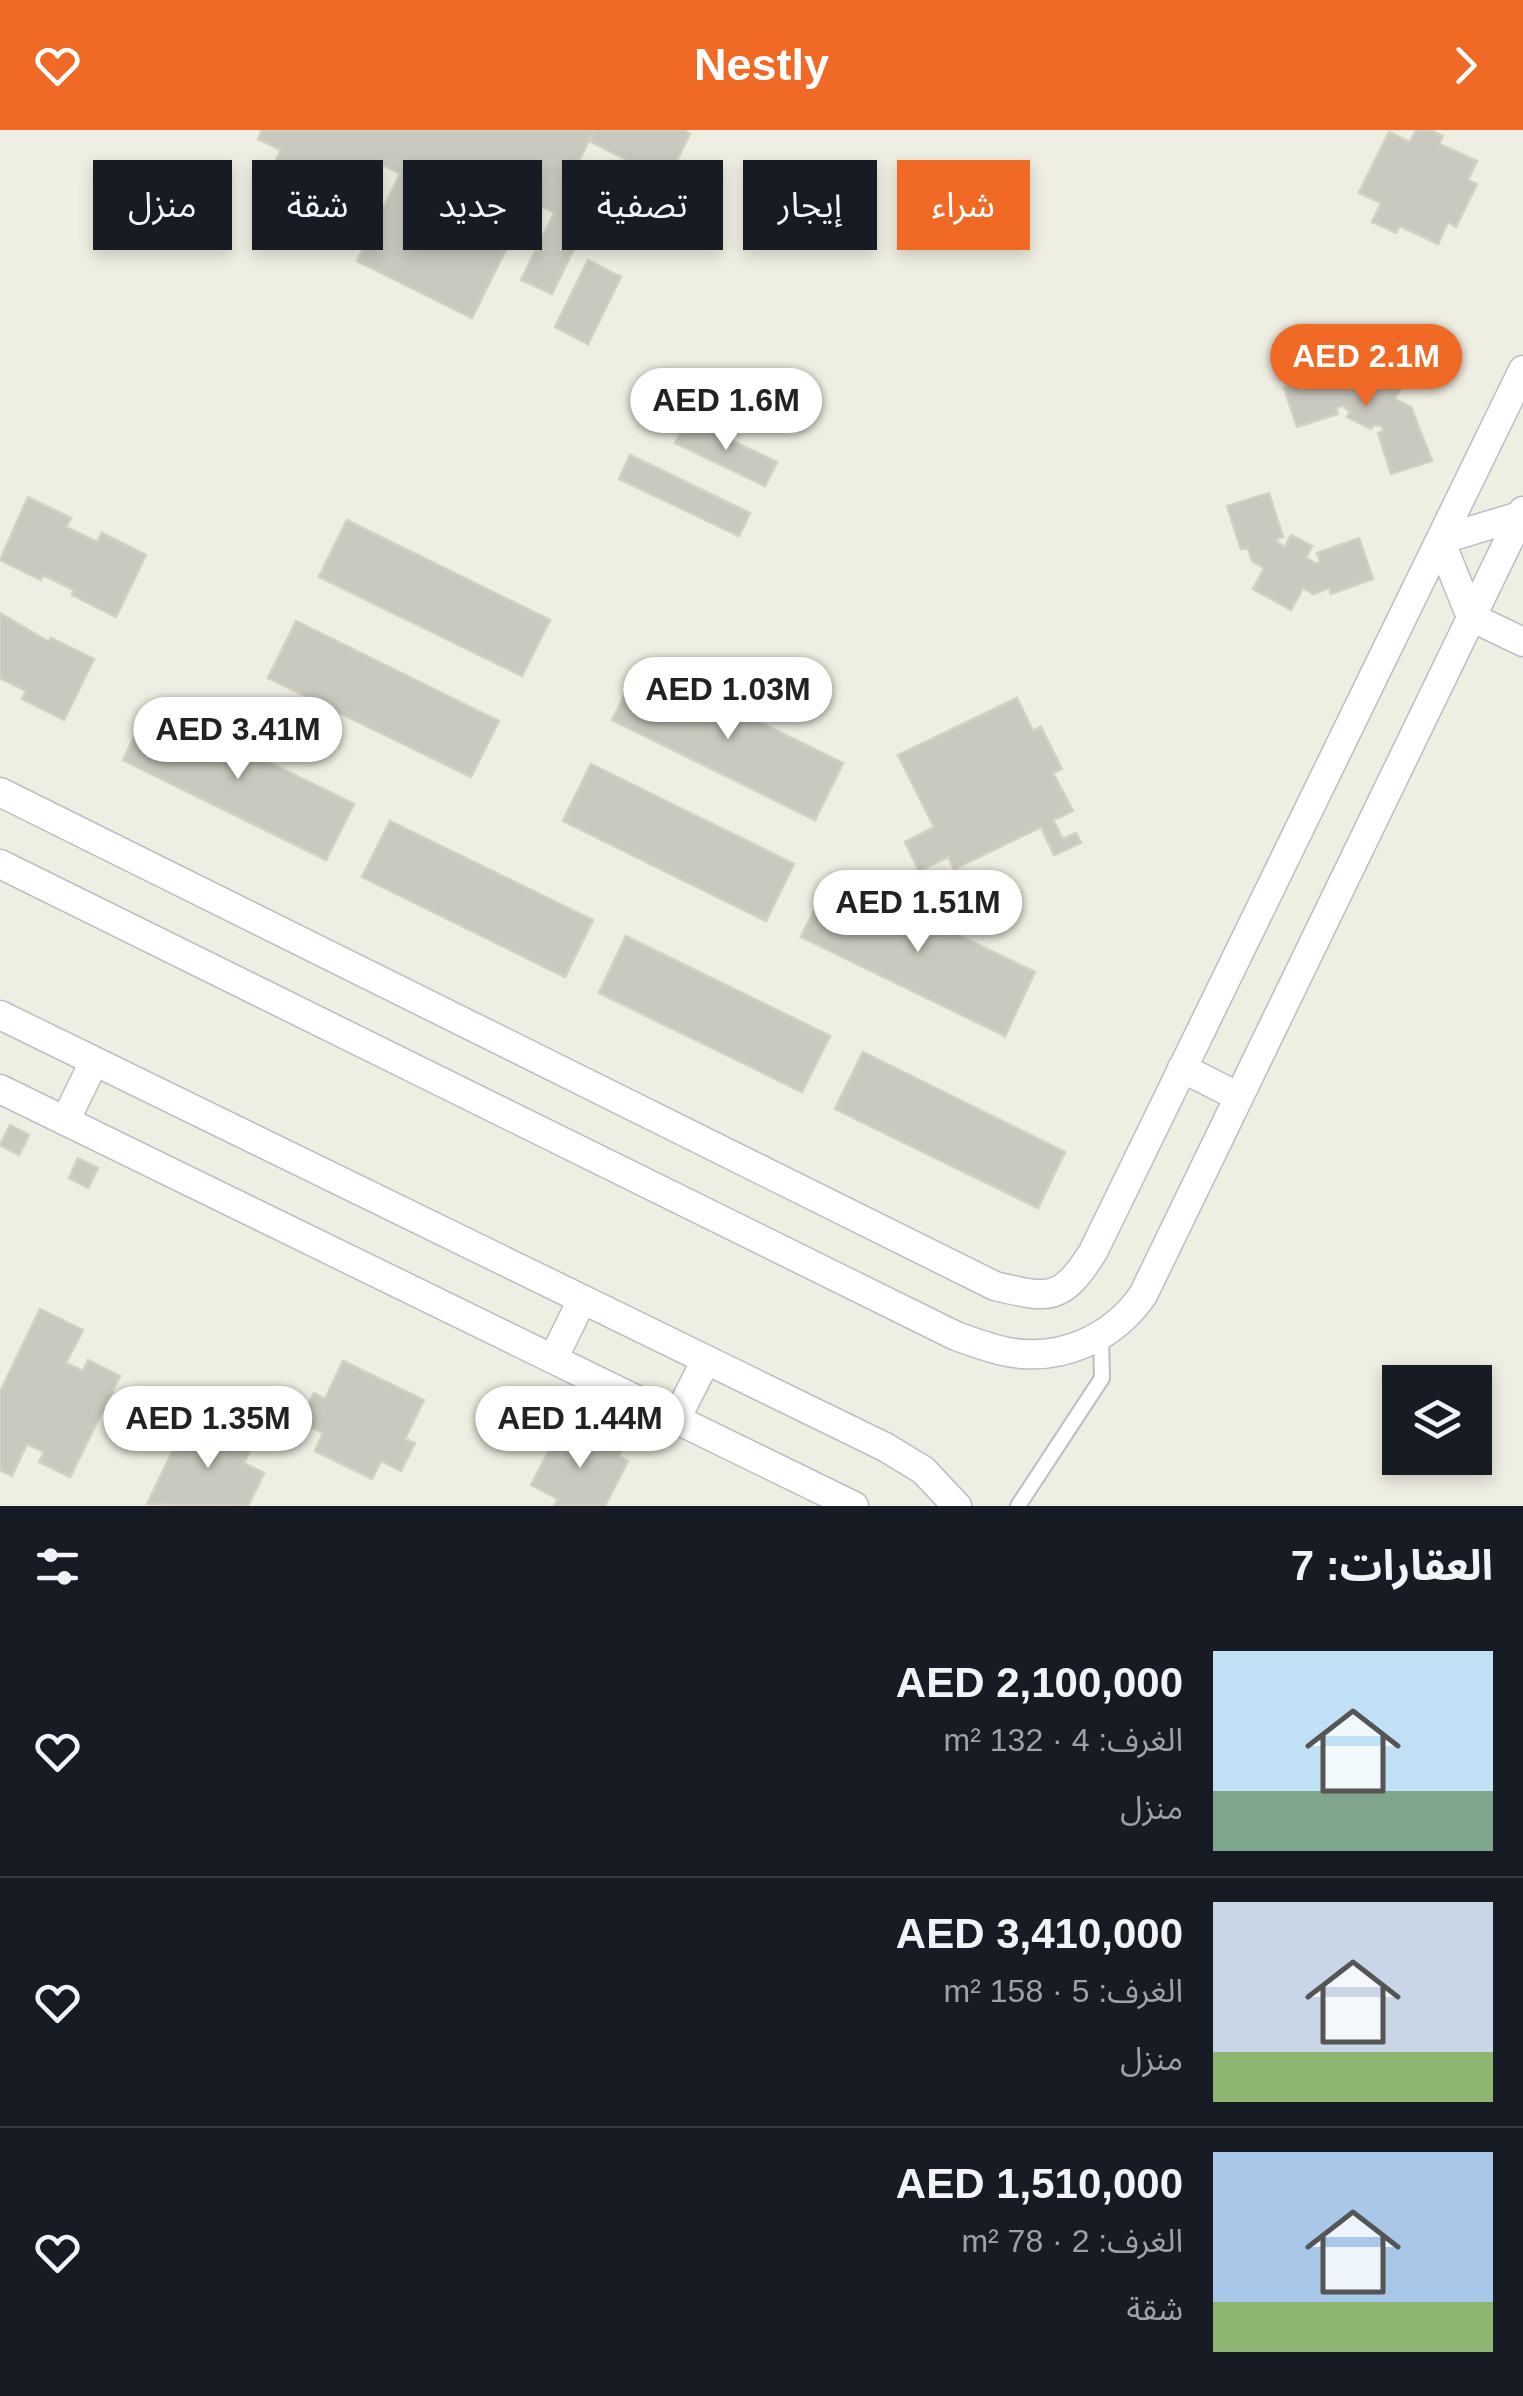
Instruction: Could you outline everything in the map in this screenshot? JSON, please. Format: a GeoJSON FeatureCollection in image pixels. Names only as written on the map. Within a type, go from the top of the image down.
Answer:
{"type":"FeatureCollection","features":[{"type":"Feature","properties":{"kind":"street"},"geometry":{"type":"LineString","coordinates":[[0,792],[995,1286],[1035,1296],[1061,1291],[1077,1276],[1092,1252],[1523,370]]}},
{"type":"Feature","properties":{"kind":"street"},"geometry":{"type":"LineString","coordinates":[[1440,540],[1522,513]]}},
{"type":"Feature","properties":{"kind":"street"},"geometry":{"type":"LineString","coordinates":[[0,864],[956,1336],[1007,1352],[1033,1355],[1060,1351],[1100,1336],[1128,1316],[1142,1295],[1522,513]]}},
{"type":"Feature","properties":{"kind":"street"},"geometry":{"type":"LineString","coordinates":[[1440,540],[1472,618],[1523,642]]}},
{"type":"Feature","properties":{"kind":"street"},"geometry":{"type":"LineString","coordinates":[[0,1016],[884,1447],[923,1470],[957,1506]]}},
{"type":"Feature","properties":{"kind":"street"},"geometry":{"type":"LineString","coordinates":[[65,1120],[94,1062]]}},
{"type":"Feature","properties":{"kind":"street"},"geometry":{"type":"LineString","coordinates":[[1182,1068],[1239,1096]]}},
{"type":"Feature","properties":{"kind":"street"},"geometry":{"type":"LineString","coordinates":[[0,1089],[854,1506]]}},
{"type":"Feature","properties":{"kind":"street"},"geometry":{"type":"LineString","coordinates":[[554,1359],[582,1300]]}},
{"type":"Feature","properties":{"kind":"street"},"geometry":{"type":"LineString","coordinates":[[676,1419],[706,1360]]}},
{"type":"Feature","properties":{"kind":"lane"},"geometry":{"type":"LineString","coordinates":[[1018,1506],[1102,1378],[1100,1336]]}},
{"type":"Feature","properties":{"kind":"building"},"geometry":{"type":"Polygon","coordinates":[[[262,130],[594,130],[580,160],[562,160],[562,250],[573,250],[552,294],[521,280],[536,250],[542,250],[542,237],[554,213],[542,207],[542,160],[403,160],[403,250],[506,250],[472,318],[357,261],[362,250],[383,250],[383,208],[400,174],[383,165],[383,160],[276,160],[281,150],[258,139],[262,130]]]}},
{"type":"Feature","properties":{"kind":"building"},"geometry":{"type":"Polygon","coordinates":[[[594,130],[683,130],[690,134],[677,160],[627,160],[589,141],[594,130]]]}},
{"type":"Feature","properties":{"kind":"building"},"geometry":{"type":"Polygon","coordinates":[[[1416,130],[1430,130],[1443,136],[1439,144],[1477,161],[1468,180],[1477,184],[1456,227],[1448,222],[1438,244],[1400,226],[1396,233],[1372,222],[1381,203],[1359,193],[1389,132],[1410,142],[1416,130]]]}},
{"type":"Feature","properties":{"kind":"building"},"geometry":{"type":"Polygon","coordinates":[[[588,260],[621,277],[588,344],[555,327],[588,260]]]}},
{"type":"Feature","properties":{"kind":"building"},"geometry":{"type":"Polygon","coordinates":[[[1369,355],[1408,375],[1395,399],[1411,407],[1432,461],[1391,474],[1378,433],[1383,432],[1382,426],[1374,425],[1371,429],[1347,417],[1350,412],[1343,405],[1336,408],[1338,414],[1297,427],[1284,388],[1325,375],[1326,379],[1345,374],[1356,379],[1369,355]]]}},
{"type":"Feature","properties":{"kind":"building"},"geometry":{"type":"Polygon","coordinates":[[[686,419],[777,462],[765,486],[675,443],[686,419]]]}},
{"type":"Feature","properties":{"kind":"building"},"geometry":{"type":"Polygon","coordinates":[[[630,455],[750,513],[739,536],[619,479],[630,455]]]}},
{"type":"Feature","properties":{"kind":"building"},"geometry":{"type":"Polygon","coordinates":[[[1269,493],[1283,537],[1277,539],[1278,543],[1285,547],[1291,535],[1312,546],[1306,558],[1317,564],[1317,553],[1359,538],[1373,579],[1331,594],[1329,588],[1314,594],[1303,588],[1291,610],[1253,589],[1264,568],[1252,561],[1248,548],[1241,549],[1227,506],[1269,493]]]}},
{"type":"Feature","properties":{"kind":"building"},"geometry":{"type":"Polygon","coordinates":[[[28,497],[71,518],[66,527],[97,542],[102,533],[146,555],[116,617],[72,595],[74,590],[43,575],[41,580],[0,560],[28,497]]]}},
{"type":"Feature","properties":{"kind":"building"},"geometry":{"type":"Polygon","coordinates":[[[347,520],[550,620],[522,676],[319,577],[347,520]]]}},
{"type":"Feature","properties":{"kind":"building"},"geometry":{"type":"Polygon","coordinates":[[[0,613],[49,642],[51,638],[94,659],[64,720],[22,699],[26,691],[0,678],[0,613]]]}},
{"type":"Feature","properties":{"kind":"building"},"geometry":{"type":"Polygon","coordinates":[[[296,621],[499,721],[471,777],[268,678],[296,621]]]}},
{"type":"Feature","properties":{"kind":"building"},"geometry":{"type":"Polygon","coordinates":[[[640,664],[843,763],[815,820],[612,720],[640,664]]]}},
{"type":"Feature","properties":{"kind":"building"},"geometry":{"type":"Polygon","coordinates":[[[1017,698],[1033,731],[1041,727],[1062,769],[1053,773],[1073,811],[1053,820],[1063,839],[1076,833],[1081,843],[1054,855],[1041,827],[954,869],[948,857],[919,871],[905,842],[934,827],[898,755],[1017,698]]]}},
{"type":"Feature","properties":{"kind":"building"},"geometry":{"type":"Polygon","coordinates":[[[150,704],[354,804],[326,860],[123,760],[150,704]]]}},
{"type":"Feature","properties":{"kind":"building"},"geometry":{"type":"Polygon","coordinates":[[[591,764],[794,864],[766,921],[563,821],[591,764]]]}},
{"type":"Feature","properties":{"kind":"building"},"geometry":{"type":"Polygon","coordinates":[[[390,821],[593,920],[565,977],[362,877],[390,821]]]}},
{"type":"Feature","properties":{"kind":"building"},"geometry":{"type":"Polygon","coordinates":[[[832,874],[1035,972],[1005,1036],[801,937],[832,874]]]}},
{"type":"Feature","properties":{"kind":"building"},"geometry":{"type":"Polygon","coordinates":[[[626,936],[830,1036],[802,1092],[599,993],[626,936]]]}},
{"type":"Feature","properties":{"kind":"building"},"geometry":{"type":"Polygon","coordinates":[[[863,1052],[1065,1152],[1038,1208],[835,1109],[863,1052]]]}},
{"type":"Feature","properties":{"kind":"building"},"geometry":{"type":"Polygon","coordinates":[[[10,1125],[29,1135],[19,1155],[0,1145],[10,1125]]]}},
{"type":"Feature","properties":{"kind":"building"},"geometry":{"type":"Polygon","coordinates":[[[78,1158],[98,1168],[88,1188],[69,1178],[78,1158]]]}},
{"type":"Feature","properties":{"kind":"building"},"geometry":{"type":"Polygon","coordinates":[[[40,1309],[83,1330],[66,1363],[83,1371],[88,1360],[120,1376],[70,1477],[39,1462],[44,1452],[27,1444],[12,1476],[0,1470],[0,1392],[40,1309]]]}},
{"type":"Feature","properties":{"kind":"building"},"geometry":{"type":"Polygon","coordinates":[[[343,1361],[424,1400],[405,1439],[415,1443],[401,1471],[381,1461],[372,1479],[315,1451],[323,1433],[300,1422],[314,1393],[325,1399],[343,1361]]]}},
{"type":"Feature","properties":{"kind":"building"},"geometry":{"type":"Polygon","coordinates":[[[187,1421],[224,1439],[229,1428],[255,1441],[244,1463],[264,1473],[248,1506],[147,1504],[187,1421]]]}},
{"type":"Feature","properties":{"kind":"building"},"geometry":{"type":"Polygon","coordinates":[[[561,1427],[597,1445],[600,1440],[621,1451],[619,1456],[628,1461],[605,1506],[554,1506],[558,1499],[531,1485],[561,1427]]]}}]}
